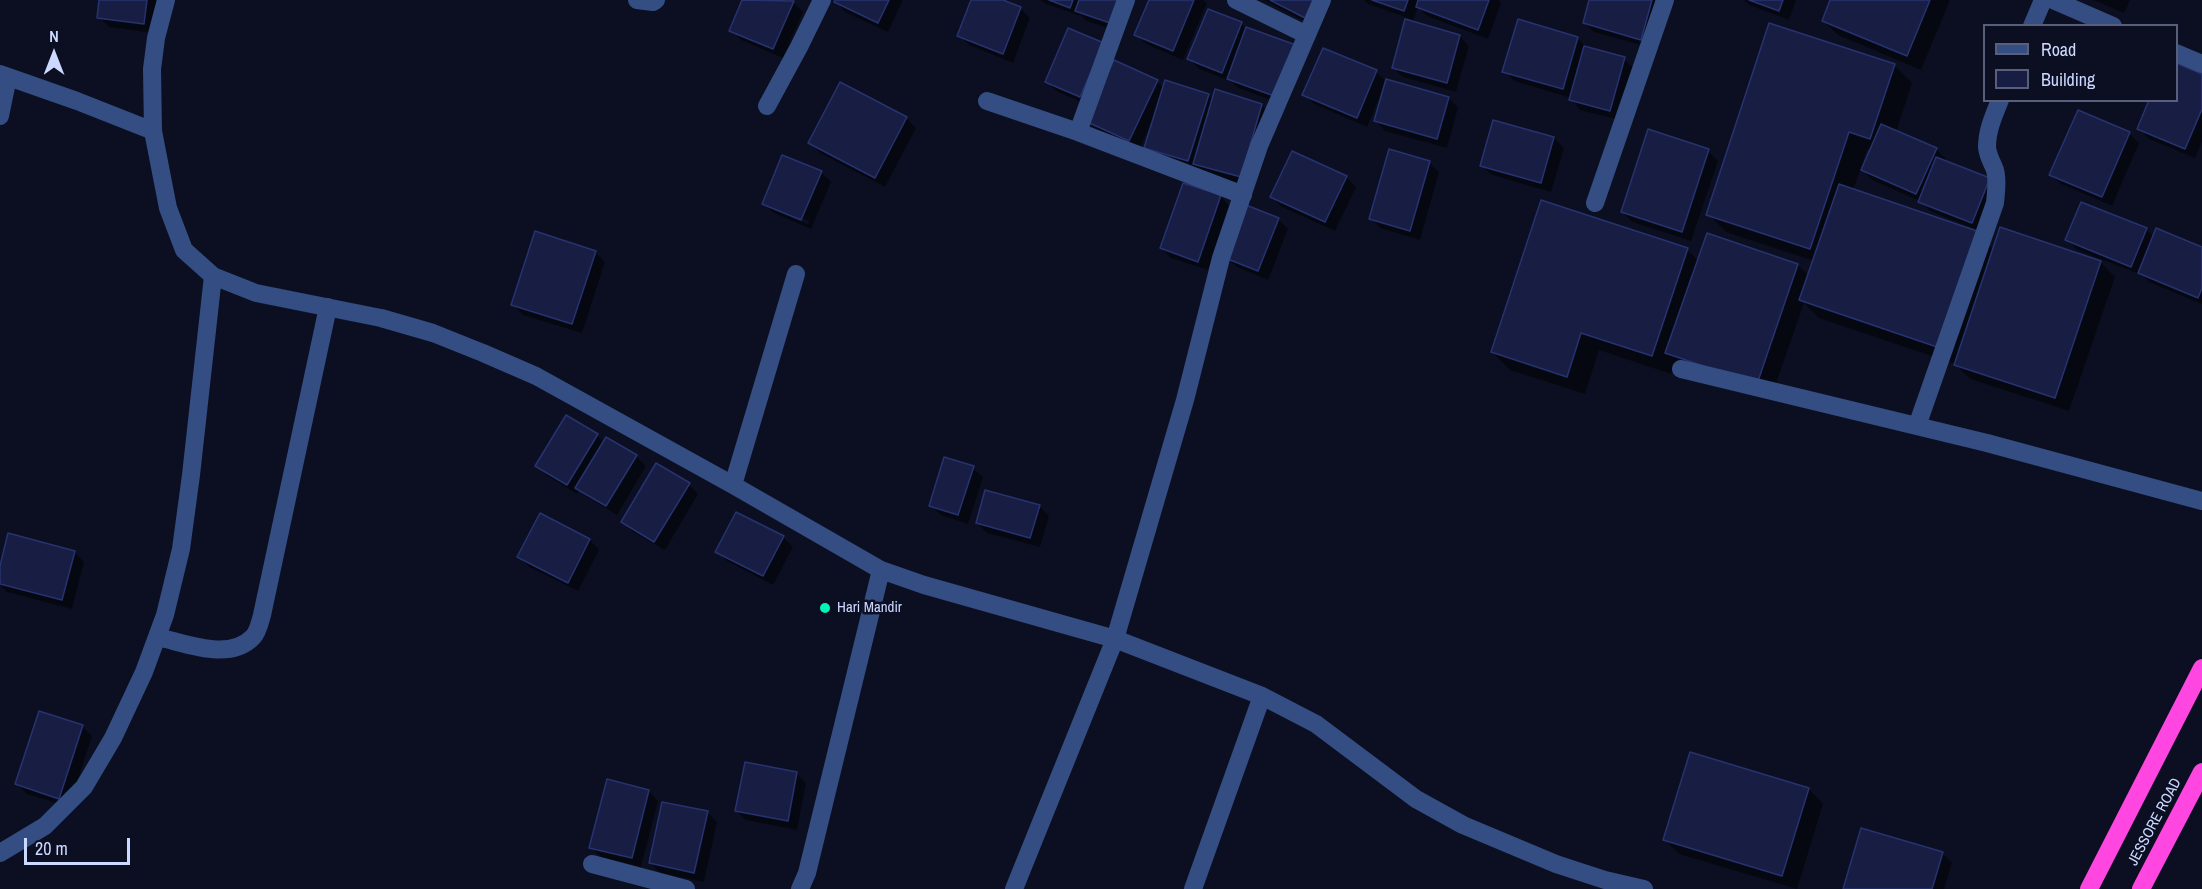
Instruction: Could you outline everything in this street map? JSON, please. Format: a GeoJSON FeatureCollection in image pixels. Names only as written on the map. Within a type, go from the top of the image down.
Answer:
{"type":"FeatureCollection","features":[{"type":"Feature","properties":{"kind":"highway"},"geometry":{"type":"LineString","coordinates":[[2089,889],[2202,668]]}},
{"type":"Feature","properties":{"kind":"highway","name":"JESSORE ROAD"},"geometry":{"type":"LineString","coordinates":[[2140,889],[2202,772]]}},
{"type":"Feature","properties":{"kind":"street"},"geometry":{"type":"LineString","coordinates":[[166,0],[156,38],[152,69],[153,131],[168,208],[183,250],[213,276],[256,293],[381,318],[434,333],[515,367],[536,376],[733,485],[881,570],[924,585],[1115,639],[1262,696],[1316,724],[1416,799],[1462,825],[1556,864],[1605,880],[1644,889]]}},
{"type":"Feature","properties":{"kind":"street"},"geometry":{"type":"LineString","coordinates":[[637,0],[653,2],[656,0]]}},
{"type":"Feature","properties":{"kind":"street"},"geometry":{"type":"LineString","coordinates":[[767,106],[822,0]]}},
{"type":"Feature","properties":{"kind":"street"},"geometry":{"type":"LineString","coordinates":[[1078,132],[1126,0]]}},
{"type":"Feature","properties":{"kind":"street"},"geometry":{"type":"LineString","coordinates":[[1236,0],[1307,35]]}},
{"type":"Feature","properties":{"kind":"street"},"geometry":{"type":"LineString","coordinates":[[1014,889],[1115,639],[1185,400],[1221,258],[1259,146],[1322,0]]}},
{"type":"Feature","properties":{"kind":"street"},"geometry":{"type":"LineString","coordinates":[[1595,203],[1665,0]]}},
{"type":"Feature","properties":{"kind":"street"},"geometry":{"type":"LineString","coordinates":[[2033,24],[2043,0]]}},
{"type":"Feature","properties":{"kind":"street"},"geometry":{"type":"LineString","coordinates":[[2053,0],[2108,24]]}},
{"type":"Feature","properties":{"kind":"street"},"geometry":{"type":"LineString","coordinates":[[2178,54],[2202,64]]}},
{"type":"Feature","properties":{"kind":"street"},"geometry":{"type":"LineString","coordinates":[[0,116],[4,76],[77,101],[153,131]]}},
{"type":"Feature","properties":{"kind":"street"},"geometry":{"type":"LineString","coordinates":[[987,101],[1078,132],[1243,195]]}},
{"type":"Feature","properties":{"kind":"street"},"geometry":{"type":"LineString","coordinates":[[1917,426],[1995,203],[1997,184],[1994,168],[1989,161],[1987,146],[1990,123],[1999,102]]}},
{"type":"Feature","properties":{"kind":"street"},"geometry":{"type":"LineString","coordinates":[[733,485],[796,274]]}},
{"type":"Feature","properties":{"kind":"street"},"geometry":{"type":"LineString","coordinates":[[0,853],[45,826],[84,787],[113,738],[144,672],[157,637],[165,615],[181,549],[213,276]]}},
{"type":"Feature","properties":{"kind":"street"},"geometry":{"type":"LineString","coordinates":[[157,637],[219,650],[239,648],[255,636],[262,615],[328,307]]}},
{"type":"Feature","properties":{"kind":"street"},"geometry":{"type":"LineString","coordinates":[[1681,369],[1987,442],[2202,501]]}},
{"type":"Feature","properties":{"kind":"street"},"geometry":{"type":"LineString","coordinates":[[800,889],[807,873],[881,570]]}},
{"type":"Feature","properties":{"kind":"street"},"geometry":{"type":"LineString","coordinates":[[1193,889],[1262,696]]}},
{"type":"Feature","properties":{"kind":"street"},"geometry":{"type":"LineString","coordinates":[[592,864],[686,889]]}},
{"type":"Feature","properties":{"kind":"building"},"geometry":{"type":"Polygon","coordinates":[[[99,0],[147,0],[144,24],[97,18],[99,0]]]}},
{"type":"Feature","properties":{"kind":"building"},"geometry":{"type":"Polygon","coordinates":[[[742,0],[794,1],[773,49],[729,31],[742,0]]]}},
{"type":"Feature","properties":{"kind":"building"},"geometry":{"type":"Polygon","coordinates":[[[835,0],[889,0],[878,23],[834,2],[835,0]]]}},
{"type":"Feature","properties":{"kind":"building"},"geometry":{"type":"Polygon","coordinates":[[[971,0],[1003,0],[1021,7],[1003,54],[957,36],[971,0]]]}},
{"type":"Feature","properties":{"kind":"building"},"geometry":{"type":"Polygon","coordinates":[[[1049,0],[1073,0],[1070,8],[1049,0]]]}},
{"type":"Feature","properties":{"kind":"building"},"geometry":{"type":"Polygon","coordinates":[[[1079,0],[1118,0],[1110,23],[1075,11],[1079,0]]]}},
{"type":"Feature","properties":{"kind":"building"},"geometry":{"type":"Polygon","coordinates":[[[1149,0],[1194,0],[1173,51],[1134,35],[1149,0]]]}},
{"type":"Feature","properties":{"kind":"building"},"geometry":{"type":"Polygon","coordinates":[[[1270,0],[1314,0],[1305,18],[1270,0]]]}},
{"type":"Feature","properties":{"kind":"building"},"geometry":{"type":"Polygon","coordinates":[[[1372,0],[1408,0],[1404,11],[1372,0]]]}},
{"type":"Feature","properties":{"kind":"building"},"geometry":{"type":"Polygon","coordinates":[[[1418,0],[1489,0],[1478,30],[1416,7],[1418,0]]]}},
{"type":"Feature","properties":{"kind":"building"},"geometry":{"type":"Polygon","coordinates":[[[1589,0],[1652,0],[1641,40],[1583,23],[1589,0]]]}},
{"type":"Feature","properties":{"kind":"building"},"geometry":{"type":"Polygon","coordinates":[[[1749,0],[1783,0],[1779,11],[1749,0]]]}},
{"type":"Feature","properties":{"kind":"building"},"geometry":{"type":"Polygon","coordinates":[[[1830,0],[1930,0],[1907,56],[1822,21],[1830,0]]]}},
{"type":"Feature","properties":{"kind":"building"},"geometry":{"type":"Polygon","coordinates":[[[1208,9],[1242,22],[1222,73],[1187,59],[1208,9]]]}},
{"type":"Feature","properties":{"kind":"building"},"geometry":{"type":"Polygon","coordinates":[[[1405,19],[1460,35],[1447,83],[1392,68],[1405,19]]]}},
{"type":"Feature","properties":{"kind":"building"},"geometry":{"type":"Polygon","coordinates":[[[1518,19],[1578,37],[1563,89],[1502,72],[1518,19]]]}},
{"type":"Feature","properties":{"kind":"building"},"geometry":{"type":"Polygon","coordinates":[[[1769,23],[1895,64],[1870,139],[1849,132],[1810,249],[1706,215],[1769,23]]]}},
{"type":"Feature","properties":{"kind":"building"},"geometry":{"type":"Polygon","coordinates":[[[1246,27],[1296,45],[1277,97],[1227,79],[1246,27]]]}},
{"type":"Feature","properties":{"kind":"building"},"geometry":{"type":"Polygon","coordinates":[[[1068,28],[1104,43],[1080,97],[1045,82],[1068,28]]]}},
{"type":"Feature","properties":{"kind":"building"},"geometry":{"type":"Polygon","coordinates":[[[1584,46],[1625,57],[1610,111],[1569,100],[1584,46]]]}},
{"type":"Feature","properties":{"kind":"building"},"geometry":{"type":"Polygon","coordinates":[[[1323,48],[1377,70],[1357,118],[1302,95],[1323,48]]]}},
{"type":"Feature","properties":{"kind":"building"},"geometry":{"type":"Polygon","coordinates":[[[1114,60],[1158,80],[1129,141],[1085,121],[1114,60]]]}},
{"type":"Feature","properties":{"kind":"building"},"geometry":{"type":"Polygon","coordinates":[[[2178,64],[2202,74],[2202,109],[2185,149],[2137,129],[2148,102],[2178,102],[2178,64]]]}},
{"type":"Feature","properties":{"kind":"building"},"geometry":{"type":"Polygon","coordinates":[[[1386,79],[1449,97],[1437,139],[1374,121],[1386,79]]]}},
{"type":"Feature","properties":{"kind":"building"},"geometry":{"type":"Polygon","coordinates":[[[1165,80],[1209,94],[1188,161],[1144,148],[1165,80]]]}},
{"type":"Feature","properties":{"kind":"building"},"geometry":{"type":"Polygon","coordinates":[[[840,82],[907,117],[875,178],[808,143],[840,82]]]}},
{"type":"Feature","properties":{"kind":"building"},"geometry":{"type":"Polygon","coordinates":[[[1215,89],[1262,104],[1241,177],[1193,164],[1215,89]]]}},
{"type":"Feature","properties":{"kind":"building"},"geometry":{"type":"Polygon","coordinates":[[[2078,110],[2130,132],[2102,197],[2049,175],[2078,110]]]}},
{"type":"Feature","properties":{"kind":"building"},"geometry":{"type":"Polygon","coordinates":[[[1493,120],[1554,137],[1541,183],[1480,166],[1493,120]]]}},
{"type":"Feature","properties":{"kind":"building"},"geometry":{"type":"Polygon","coordinates":[[[1881,124],[1937,148],[1916,194],[1861,170],[1881,124]]]}},
{"type":"Feature","properties":{"kind":"building"},"geometry":{"type":"Polygon","coordinates":[[[1648,129],[1709,149],[1682,232],[1621,212],[1648,129]]]}},
{"type":"Feature","properties":{"kind":"building"},"geometry":{"type":"Polygon","coordinates":[[[1389,149],[1430,161],[1410,231],[1369,219],[1389,149]]]}},
{"type":"Feature","properties":{"kind":"building"},"geometry":{"type":"Polygon","coordinates":[[[1292,151],[1347,176],[1325,222],[1270,197],[1292,151]]]}},
{"type":"Feature","properties":{"kind":"building"},"geometry":{"type":"Polygon","coordinates":[[[782,155],[822,171],[801,220],[762,204],[782,155]]]}},
{"type":"Feature","properties":{"kind":"building"},"geometry":{"type":"Polygon","coordinates":[[[1936,157],[1990,178],[1972,223],[1918,202],[1936,157]]]}},
{"type":"Feature","properties":{"kind":"building"},"geometry":{"type":"Polygon","coordinates":[[[1183,183],[1221,195],[1198,262],[1160,248],[1183,183]]]}},
{"type":"Feature","properties":{"kind":"building"},"geometry":{"type":"Polygon","coordinates":[[[1839,184],[1977,231],[1937,347],[1799,300],[1839,184]]]}},
{"type":"Feature","properties":{"kind":"building"},"geometry":{"type":"Polygon","coordinates":[[[1541,200],[1688,248],[1652,356],[1581,333],[1567,377],[1491,352],[1541,200]]]}},
{"type":"Feature","properties":{"kind":"building"},"geometry":{"type":"Polygon","coordinates":[[[2081,202],[2147,228],[2131,267],[2065,240],[2081,202]]]}},
{"type":"Feature","properties":{"kind":"building"},"geometry":{"type":"Polygon","coordinates":[[[1246,205],[1279,218],[1258,271],[1225,258],[1246,205]]]}},
{"type":"Feature","properties":{"kind":"building"},"geometry":{"type":"Polygon","coordinates":[[[2000,227],[2101,261],[2055,398],[1954,365],[2000,227]]]}},
{"type":"Feature","properties":{"kind":"building"},"geometry":{"type":"Polygon","coordinates":[[[2156,228],[2202,247],[2202,288],[2198,298],[2138,273],[2156,228]]]}},
{"type":"Feature","properties":{"kind":"building"},"geometry":{"type":"Polygon","coordinates":[[[535,231],[596,251],[572,324],[511,305],[535,231]]]}},
{"type":"Feature","properties":{"kind":"building"},"geometry":{"type":"Polygon","coordinates":[[[1707,233],[1798,264],[1757,384],[1665,353],[1707,233]]]}},
{"type":"Feature","properties":{"kind":"building"},"geometry":{"type":"Polygon","coordinates":[[[566,415],[598,434],[567,485],[535,466],[566,415]]]}},
{"type":"Feature","properties":{"kind":"building"},"geometry":{"type":"Polygon","coordinates":[[[606,437],[637,455],[606,506],[575,488],[606,437]]]}},
{"type":"Feature","properties":{"kind":"building"},"geometry":{"type":"Polygon","coordinates":[[[944,457],[974,466],[958,515],[929,506],[944,457]]]}},
{"type":"Feature","properties":{"kind":"building"},"geometry":{"type":"Polygon","coordinates":[[[656,463],[690,483],[654,542],[621,522],[656,463]]]}},
{"type":"Feature","properties":{"kind":"building"},"geometry":{"type":"Polygon","coordinates":[[[985,490],[1040,505],[1030,538],[976,523],[985,490]]]}},
{"type":"Feature","properties":{"kind":"building"},"geometry":{"type":"Polygon","coordinates":[[[736,512],[784,536],[763,576],[715,552],[736,512]]]}},
{"type":"Feature","properties":{"kind":"building"},"geometry":{"type":"Polygon","coordinates":[[[540,513],[590,539],[568,583],[517,557],[540,513]]]}},
{"type":"Feature","properties":{"kind":"building"},"geometry":{"type":"Polygon","coordinates":[[[8,533],[75,551],[62,600],[0,584],[0,566],[8,533]]]}},
{"type":"Feature","properties":{"kind":"building"},"geometry":{"type":"Polygon","coordinates":[[[39,711],[83,725],[59,799],[15,784],[39,711]]]}},
{"type":"Feature","properties":{"kind":"building"},"geometry":{"type":"Polygon","coordinates":[[[1690,752],[1809,788],[1782,876],[1663,840],[1690,752]]]}},
{"type":"Feature","properties":{"kind":"building"},"geometry":{"type":"Polygon","coordinates":[[[745,762],[797,772],[788,821],[735,811],[745,762]]]}},
{"type":"Feature","properties":{"kind":"building"},"geometry":{"type":"Polygon","coordinates":[[[607,779],[649,790],[632,858],[589,848],[607,779]]]}},
{"type":"Feature","properties":{"kind":"building"},"geometry":{"type":"Polygon","coordinates":[[[662,802],[708,811],[694,873],[649,863],[662,802]]]}},
{"type":"Feature","properties":{"kind":"building"},"geometry":{"type":"Polygon","coordinates":[[[1861,828],[1943,852],[1932,889],[1843,889],[1861,828]]]}},
{"type":"Feature","properties":{"kind":"place","name":"Hari Mandir"},"geometry":{"type":"Point","coordinates":[825,608]}}]}
